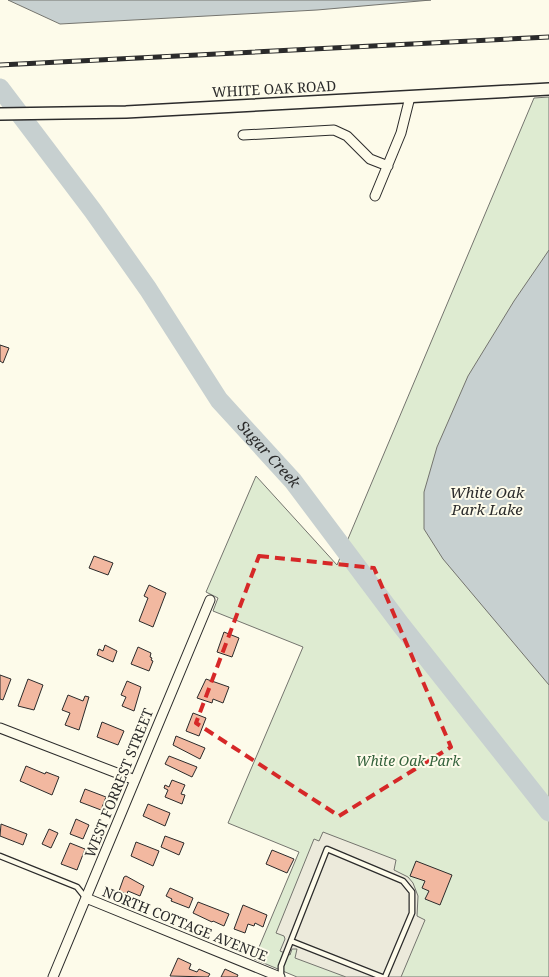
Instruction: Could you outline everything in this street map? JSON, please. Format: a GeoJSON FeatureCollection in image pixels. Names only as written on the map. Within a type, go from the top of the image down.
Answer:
{"type":"FeatureCollection","features":[{"type":"Feature","properties":{"kind":"street","name":"WHITE OAK ROAD"},"geometry":{"type":"LineString","coordinates":[[0,114],[59,114],[549,89]]}},
{"type":"Feature","properties":{"kind":"street"},"geometry":{"type":"LineString","coordinates":[[375,196],[401,133],[410,97]]}},
{"type":"Feature","properties":{"kind":"street"},"geometry":{"type":"LineString","coordinates":[[243,136],[334,130],[347,136],[370,159],[388,166]]}},
{"type":"Feature","properties":{"kind":"street","name":"WEST FORREST STREET"},"geometry":{"type":"LineString","coordinates":[[53,977],[210,600]]}},
{"type":"Feature","properties":{"kind":"street"},"geometry":{"type":"LineString","coordinates":[[0,728],[135,780]]}},
{"type":"Feature","properties":{"kind":"street","name":"NORTH COTTAGE AVENUE"},"geometry":{"type":"LineString","coordinates":[[86,898],[280,977]]}},
{"type":"Feature","properties":{"kind":"lane"},"geometry":{"type":"LineString","coordinates":[[280,977],[281,966],[290,941],[327,849],[403,881],[412,892],[412,913],[383,977],[290,941]]}},
{"type":"Feature","properties":{"kind":"lane","name":"NORTH COTTAGE AVENUE"},"geometry":{"type":"LineString","coordinates":[[0,856],[77,887],[86,898]]}},
{"type":"Feature","properties":{"kind":"highlighted area"},"geometry":{"type":"Polygon","coordinates":[[[259,556],[374,568],[451,747],[339,816],[196,723],[259,556]]]}},
{"type":"Feature","properties":{"kind":"green space","name":"White Oak Park"},"geometry":{"type":"Polygon","coordinates":[[[549,97],[549,977],[297,977],[254,959],[299,852],[228,823],[303,647],[213,611],[218,598],[206,592],[256,476],[337,565],[534,98],[549,97]]]}},
{"type":"Feature","properties":{"kind":"shaded area"},"geometry":{"type":"Polygon","coordinates":[[[323,832],[396,860],[394,870],[408,877],[413,883],[418,896],[417,916],[425,920],[401,977],[346,977],[295,958],[297,949],[292,949],[290,955],[280,951],[285,939],[284,936],[276,933],[314,839],[319,841],[323,832]]]}},
{"type":"Feature","properties":{"kind":"water"},"geometry":{"type":"Polygon","coordinates":[[[8,0],[431,0],[317,10],[60,24],[8,0]]]}},
{"type":"Feature","properties":{"kind":"water","name":"White Oak Park Lake"},"geometry":{"type":"Polygon","coordinates":[[[549,250],[549,685],[443,559],[424,529],[424,492],[437,447],[468,376],[514,301],[549,250]]]}},
{"type":"Feature","properties":{"kind":"building"},"geometry":{"type":"Polygon","coordinates":[[[0,345],[9,348],[3,363],[0,361],[0,345]]]}},
{"type":"Feature","properties":{"kind":"building"},"geometry":{"type":"Polygon","coordinates":[[[94,556],[113,563],[108,575],[89,568],[94,556]]]}},
{"type":"Feature","properties":{"kind":"building"},"geometry":{"type":"Polygon","coordinates":[[[149,585],[166,593],[153,627],[139,621],[148,598],[144,596],[149,585]]]}},
{"type":"Feature","properties":{"kind":"building"},"geometry":{"type":"Polygon","coordinates":[[[224,632],[239,638],[232,657],[217,652],[224,632]]]}},
{"type":"Feature","properties":{"kind":"building"},"geometry":{"type":"Polygon","coordinates":[[[105,645],[117,651],[113,662],[97,655],[99,649],[103,651],[105,645]]]}},
{"type":"Feature","properties":{"kind":"building"},"geometry":{"type":"Polygon","coordinates":[[[138,647],[151,653],[150,657],[153,661],[149,671],[131,664],[138,647]]]}},
{"type":"Feature","properties":{"kind":"building"},"geometry":{"type":"Polygon","coordinates":[[[0,675],[11,679],[3,700],[0,699],[0,675]]]}},
{"type":"Feature","properties":{"kind":"building"},"geometry":{"type":"Polygon","coordinates":[[[28,679],[43,685],[34,710],[18,706],[28,679]]]}},
{"type":"Feature","properties":{"kind":"building"},"geometry":{"type":"Polygon","coordinates":[[[206,679],[229,687],[223,703],[213,699],[212,703],[197,698],[206,679]]]}},
{"type":"Feature","properties":{"kind":"building"},"geometry":{"type":"Polygon","coordinates":[[[127,681],[141,687],[134,711],[122,706],[126,697],[121,695],[127,681]]]}},
{"type":"Feature","properties":{"kind":"building"},"geometry":{"type":"Polygon","coordinates":[[[68,695],[83,701],[85,696],[89,697],[79,730],[65,725],[70,713],[62,710],[68,695]]]}},
{"type":"Feature","properties":{"kind":"building"},"geometry":{"type":"Polygon","coordinates":[[[193,713],[206,718],[199,736],[186,731],[193,713]]]}},
{"type":"Feature","properties":{"kind":"building"},"geometry":{"type":"Polygon","coordinates":[[[102,722],[124,731],[118,745],[97,737],[102,722]]]}},
{"type":"Feature","properties":{"kind":"building"},"geometry":{"type":"Polygon","coordinates":[[[176,736],[205,748],[200,759],[173,745],[176,736]]]}},
{"type":"Feature","properties":{"kind":"building"},"geometry":{"type":"Polygon","coordinates":[[[169,756],[197,767],[192,777],[165,764],[169,756]]]}},
{"type":"Feature","properties":{"kind":"building"},"geometry":{"type":"Polygon","coordinates":[[[26,766],[45,774],[46,772],[59,777],[52,795],[20,781],[26,766]]]}},
{"type":"Feature","properties":{"kind":"building"},"geometry":{"type":"Polygon","coordinates":[[[172,780],[185,785],[181,794],[185,795],[182,804],[165,797],[168,790],[164,788],[165,785],[169,787],[172,780]]]}},
{"type":"Feature","properties":{"kind":"building"},"geometry":{"type":"Polygon","coordinates":[[[85,789],[106,797],[101,810],[80,802],[85,789]]]}},
{"type":"Feature","properties":{"kind":"building"},"geometry":{"type":"Polygon","coordinates":[[[148,804],[170,813],[165,826],[143,816],[148,804]]]}},
{"type":"Feature","properties":{"kind":"building"},"geometry":{"type":"Polygon","coordinates":[[[76,819],[89,825],[83,839],[70,834],[76,819]]]}},
{"type":"Feature","properties":{"kind":"building"},"geometry":{"type":"Polygon","coordinates":[[[1,824],[27,834],[23,845],[0,836],[1,824]]]}},
{"type":"Feature","properties":{"kind":"building"},"geometry":{"type":"Polygon","coordinates":[[[49,829],[58,833],[51,848],[42,844],[49,829]]]}},
{"type":"Feature","properties":{"kind":"building"},"geometry":{"type":"Polygon","coordinates":[[[165,836],[184,843],[179,855],[161,847],[165,836]]]}},
{"type":"Feature","properties":{"kind":"building"},"geometry":{"type":"Polygon","coordinates":[[[136,842],[159,851],[153,866],[131,856],[136,842]]]}},
{"type":"Feature","properties":{"kind":"building"},"geometry":{"type":"Polygon","coordinates":[[[70,843],[85,849],[77,870],[61,864],[70,843]]]}},
{"type":"Feature","properties":{"kind":"building"},"geometry":{"type":"Polygon","coordinates":[[[272,850],[294,859],[287,873],[266,864],[272,850]]]}},
{"type":"Feature","properties":{"kind":"building"},"geometry":{"type":"Polygon","coordinates":[[[416,861],[452,875],[440,905],[425,899],[429,891],[422,888],[425,881],[410,876],[416,861]]]}},
{"type":"Feature","properties":{"kind":"building"},"geometry":{"type":"Polygon","coordinates":[[[126,876],[144,886],[140,896],[128,891],[127,894],[119,891],[126,876]]]}},
{"type":"Feature","properties":{"kind":"building"},"geometry":{"type":"Polygon","coordinates":[[[170,888],[193,898],[189,908],[171,901],[172,899],[166,896],[170,888]]]}},
{"type":"Feature","properties":{"kind":"building"},"geometry":{"type":"Polygon","coordinates":[[[198,902],[229,914],[224,926],[193,913],[198,902]]]}},
{"type":"Feature","properties":{"kind":"building"},"geometry":{"type":"Polygon","coordinates":[[[243,905],[267,915],[263,927],[255,923],[254,926],[248,924],[245,933],[234,929],[243,905]]]}},
{"type":"Feature","properties":{"kind":"building"},"geometry":{"type":"Polygon","coordinates":[[[178,958],[191,964],[189,969],[197,972],[199,969],[210,974],[208,977],[170,976],[178,958]]]}},
{"type":"Feature","properties":{"kind":"building"},"geometry":{"type":"Polygon","coordinates":[[[225,969],[238,975],[237,977],[221,977],[225,969]]]}},
{"type":"Feature","properties":{"kind":"waterway","name":"Sugar Creek"},"geometry":{"type":"LineString","coordinates":[[0,88],[93,211],[148,289],[219,400],[293,481],[401,625],[549,812]]}},
{"type":"Feature","properties":{"kind":"railway"},"geometry":{"type":"LineString","coordinates":[[0,65],[549,37]]}}]}
